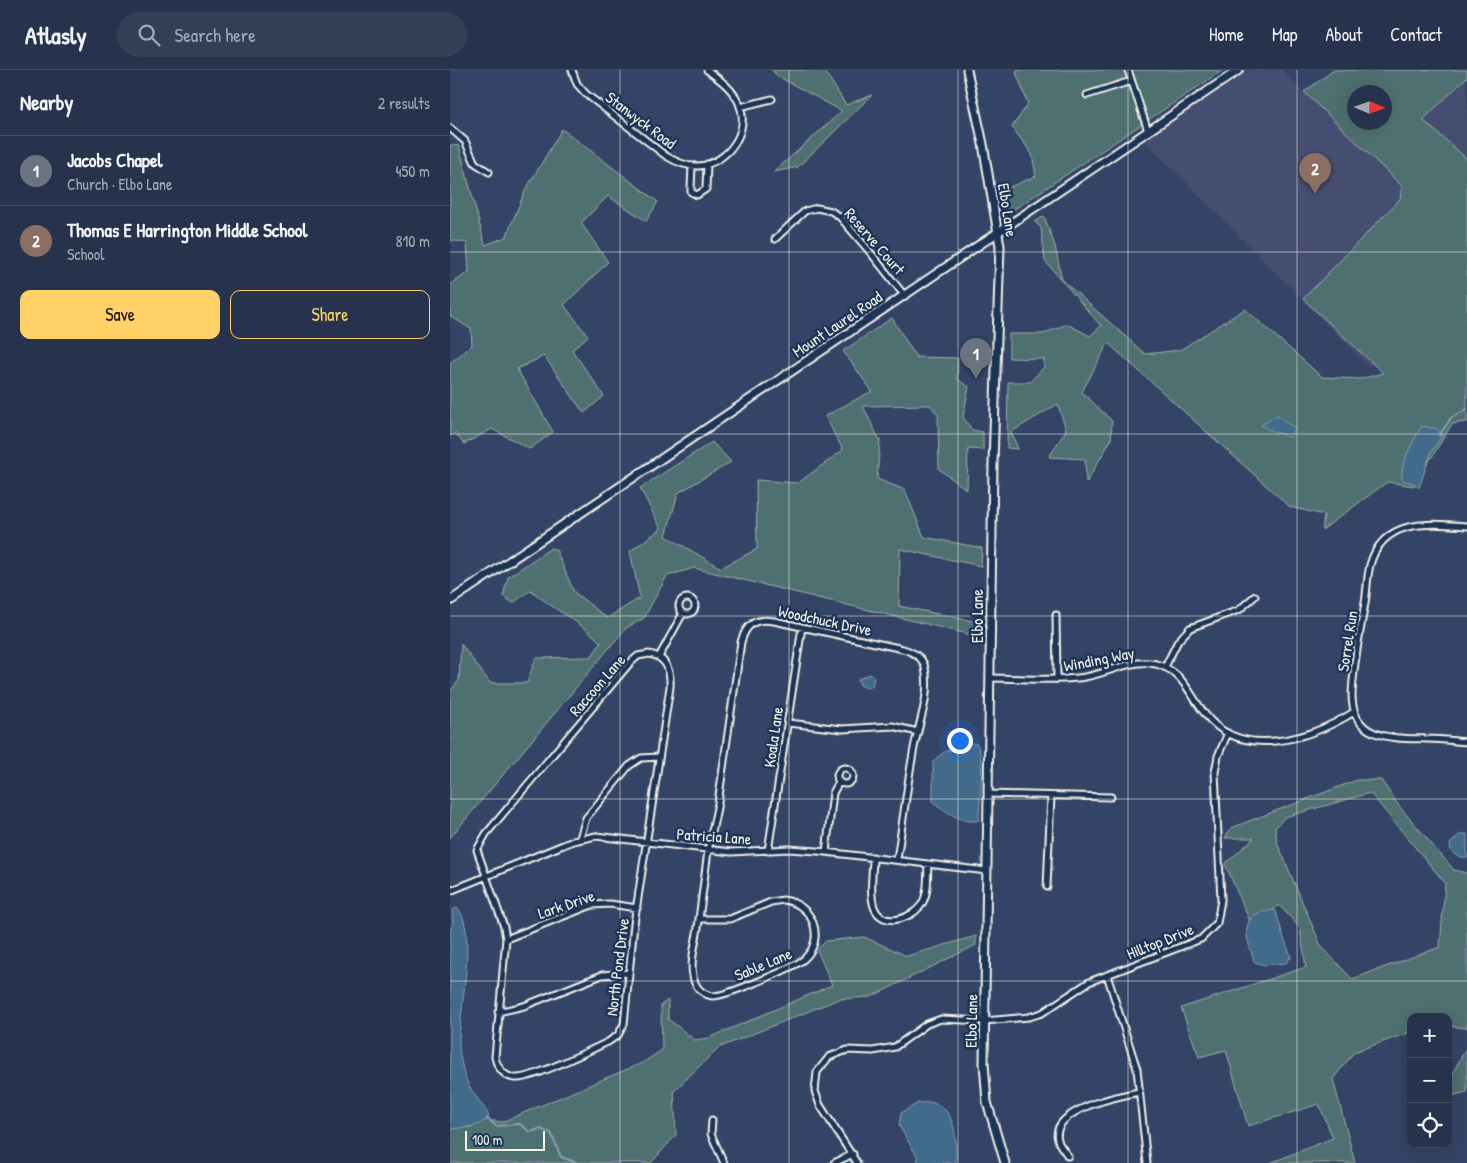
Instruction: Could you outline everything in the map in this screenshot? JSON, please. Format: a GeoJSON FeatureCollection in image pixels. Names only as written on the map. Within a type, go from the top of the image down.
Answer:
{"type":"FeatureCollection","features":[{"type":"Feature","properties":{"kind":"street","name":"Stanwyck Road"},"geometry":{"type":"LineString","coordinates":[[572,70],[577,84],[586,94],[666,156],[679,163],[692,166],[707,164],[720,158],[735,143],[742,124],[740,107]]}},
{"type":"Feature","properties":{"kind":"street"},"geometry":{"type":"LineString","coordinates":[[707,70],[728,86],[740,107],[772,99]]}},
{"type":"Feature","properties":{"kind":"street","name":"Elbo Lane"},"geometry":{"type":"LineString","coordinates":[[967,70],[999,233],[984,1020],[985,1089],[990,1115],[1005,1163]]}},
{"type":"Feature","properties":{"kind":"street"},"geometry":{"type":"LineString","coordinates":[[1128,70],[1148,131]]}},
{"type":"Feature","properties":{"kind":"street","name":"Mount Laurel Road"},"geometry":{"type":"LineString","coordinates":[[450,601],[1239,70]]}},
{"type":"Feature","properties":{"kind":"street"},"geometry":{"type":"LineString","coordinates":[[1087,95],[1132,81]]}},
{"type":"Feature","properties":{"kind":"street"},"geometry":{"type":"LineString","coordinates":[[450,128],[465,141],[475,163],[489,172]]}},
{"type":"Feature","properties":{"kind":"street"},"geometry":{"type":"LineString","coordinates":[[692,166],[691,188],[692,192],[697,195],[706,189],[707,164]]}},
{"type":"Feature","properties":{"kind":"street","name":"Reserve Court"},"geometry":{"type":"LineString","coordinates":[[775,239],[805,212],[817,208],[832,211],[840,217],[870,252],[904,295]]}},
{"type":"Feature","properties":{"kind":"street","name":"Sorrel Run"},"geometry":{"type":"LineString","coordinates":[[1354,712],[1352,688],[1369,571],[1376,552],[1390,536],[1409,526],[1429,524],[1467,526]]}},
{"type":"Feature","properties":{"kind":"street"},"geometry":{"type":"LineString","coordinates":[[1165,667],[1178,641],[1190,628],[1238,610],[1255,596]]}},
{"type":"Feature","properties":{"kind":"street"},"geometry":{"type":"LineString","coordinates":[[647,843],[670,681],[669,670],[658,657],[683,613]]}},
{"type":"Feature","properties":{"kind":"street"},"geometry":{"type":"LineString","coordinates":[[1056,615],[1057,679]]}},
{"type":"Feature","properties":{"kind":"street","name":"Woodchuck Drive"},"geometry":{"type":"LineString","coordinates":[[708,850],[718,803],[744,631],[751,623],[762,620],[903,649],[918,656],[924,664],[926,679],[924,706],[897,859]]}},
{"type":"Feature","properties":{"kind":"street","name":"Koala Lane"},"geometry":{"type":"LineString","coordinates":[[768,851],[802,627]]}},
{"type":"Feature","properties":{"kind":"street","name":"Raccoon Lane"},"geometry":{"type":"LineString","coordinates":[[486,877],[478,850],[482,839],[630,663],[644,655],[658,657]]}},
{"type":"Feature","properties":{"kind":"street","name":"Winding Way"},"geometry":{"type":"LineString","coordinates":[[990,678],[1057,679],[1086,677],[1134,663],[1149,663],[1165,667],[1181,678],[1208,717],[1228,733],[1255,739],[1291,740],[1320,730],[1354,712]]}},
{"type":"Feature","properties":{"kind":"street"},"geometry":{"type":"LineString","coordinates":[[1354,712],[1364,726],[1383,736],[1467,742]]}},
{"type":"Feature","properties":{"kind":"street"},"geometry":{"type":"LineString","coordinates":[[788,723],[842,729],[892,726],[918,732]]}},
{"type":"Feature","properties":{"kind":"street","name":"Hilltop Drive"},"geometry":{"type":"LineString","coordinates":[[857,1163],[820,1105],[815,1092],[815,1078],[824,1062],[834,1054],[846,1050],[873,1051],[894,1046],[927,1024],[940,1019],[984,1020],[1029,1017],[1042,1013],[1089,982],[1201,940],[1217,923],[1221,900],[1215,772],[1218,756],[1228,733]]}},
{"type":"Feature","properties":{"kind":"street"},"geometry":{"type":"LineString","coordinates":[[580,838],[586,818],[629,766],[641,758],[659,757]]}},
{"type":"Feature","properties":{"kind":"street"},"geometry":{"type":"LineString","coordinates":[[826,852],[833,793],[839,782]]}},
{"type":"Feature","properties":{"kind":"street"},"geometry":{"type":"LineString","coordinates":[[988,794],[1111,797]]}},
{"type":"Feature","properties":{"kind":"street"},"geometry":{"type":"LineString","coordinates":[[1047,887],[1051,796]]}},
{"type":"Feature","properties":{"kind":"street","name":"Patricia Lane"},"geometry":{"type":"LineString","coordinates":[[450,891],[580,838],[604,836],[647,843],[739,853],[789,849],[897,859],[986,871]]}},
{"type":"Feature","properties":{"kind":"street","name":"North Pond Drive"},"geometry":{"type":"LineString","coordinates":[[486,877],[501,914],[506,939],[495,1051],[499,1068],[512,1078],[530,1075],[608,1042],[618,1035],[624,1024],[637,908],[647,843]]}},
{"type":"Feature","properties":{"kind":"street","name":"Sable Lane"},"geometry":{"type":"LineString","coordinates":[[699,919],[730,919],[772,902],[789,901],[800,904],[808,912],[814,926],[815,937],[806,957],[802,961],[730,992],[713,996],[706,995],[697,987],[692,975],[699,919],[708,850]]}},
{"type":"Feature","properties":{"kind":"street"},"geometry":{"type":"LineString","coordinates":[[873,857],[872,900],[879,915],[889,920],[906,917],[922,905],[926,896],[928,864]]}},
{"type":"Feature","properties":{"kind":"street","name":"Lark Drive"},"geometry":{"type":"LineString","coordinates":[[506,939],[592,905],[604,904],[637,908]]}},
{"type":"Feature","properties":{"kind":"street"},"geometry":{"type":"LineString","coordinates":[[498,1012],[524,1006],[602,975],[629,973]]}},
{"type":"Feature","properties":{"kind":"street"},"geometry":{"type":"LineString","coordinates":[[1107,975],[1133,1053],[1147,1163]]}},
{"type":"Feature","properties":{"kind":"street"},"geometry":{"type":"LineString","coordinates":[[1068,1156],[1060,1144],[1058,1136],[1061,1126],[1068,1117],[1090,1105],[1139,1092]]}},
{"type":"Feature","properties":{"kind":"street"},"geometry":{"type":"LineString","coordinates":[[712,1120],[711,1134],[724,1163]]}},
{"type":"Feature","properties":{"kind":"street"},"geometry":{"type":"LineString","coordinates":[[834,1163],[853,1154]]}},
{"type":"Feature","properties":{"kind":"shaded area"},"geometry":{"type":"Polygon","coordinates":[[[1239,70],[1282,70],[1304,93],[1337,70],[1467,70],[1467,299],[1369,367],[1140,136],[1239,70]]]}},
{"type":"Feature","properties":{"kind":"shaded area"},"geometry":{"type":"Polygon","coordinates":[[[1278,415],[1288,424],[1295,427],[1290,437],[1261,425],[1278,415]]]}},
{"type":"Feature","properties":{"kind":"shaded area"},"geometry":{"type":"Polygon","coordinates":[[[1422,426],[1437,429],[1442,436],[1431,452],[1419,488],[1414,483],[1403,481],[1402,469],[1422,426]]]}},
{"type":"Feature","properties":{"kind":"shaded area"},"geometry":{"type":"Polygon","coordinates":[[[870,674],[874,677],[872,686],[867,688],[860,685],[858,679],[870,674]]]}},
{"type":"Feature","properties":{"kind":"shaded area"},"geometry":{"type":"Polygon","coordinates":[[[971,743],[977,744],[980,751],[982,770],[979,820],[967,821],[933,802],[933,762],[945,752],[971,743]]]}},
{"type":"Feature","properties":{"kind":"shaded area"},"geometry":{"type":"Polygon","coordinates":[[[1467,834],[1467,858],[1457,856],[1451,851],[1450,844],[1459,835],[1467,834]]]}},
{"type":"Feature","properties":{"kind":"shaded area"},"geometry":{"type":"Polygon","coordinates":[[[457,908],[463,918],[467,951],[459,1043],[460,1056],[464,1074],[469,1085],[489,1116],[477,1125],[450,1129],[450,931],[453,924],[452,910],[457,908]]]}},
{"type":"Feature","properties":{"kind":"shaded area"},"geometry":{"type":"Polygon","coordinates":[[[1276,911],[1291,956],[1286,963],[1265,965],[1254,962],[1248,941],[1247,928],[1253,917],[1260,912],[1276,911]]]}},
{"type":"Feature","properties":{"kind":"shaded area"},"geometry":{"type":"Polygon","coordinates":[[[930,1102],[939,1105],[951,1118],[955,1135],[956,1163],[918,1163],[917,1156],[899,1126],[901,1113],[918,1103],[930,1102]]]}},
{"type":"Feature","properties":{"kind":"green space"},"geometry":{"type":"Polygon","coordinates":[[[772,70],[824,70],[846,105],[872,95],[798,167],[774,172],[842,111],[777,76],[772,70]]]}},
{"type":"Feature","properties":{"kind":"green space"},"geometry":{"type":"Polygon","coordinates":[[[1019,70],[1223,70],[1010,212],[1006,207],[1003,190],[1036,176],[1032,154],[1012,127],[1028,104],[1016,72],[1019,70]]]}},
{"type":"Feature","properties":{"kind":"green space"},"geometry":{"type":"Polygon","coordinates":[[[1334,70],[1467,70],[1467,77],[1423,120],[1467,159],[1467,422],[1452,424],[1414,486],[1387,482],[1322,530],[1324,515],[1290,507],[1108,343],[1082,392],[1112,421],[1111,440],[1086,483],[1085,459],[1049,457],[1066,430],[1058,404],[1011,432],[1018,449],[1007,448],[1008,382],[1030,382],[1044,367],[1044,359],[1009,358],[1009,334],[1043,334],[1067,324],[1090,336],[1101,326],[1045,261],[1041,228],[1035,222],[1044,216],[1055,246],[1062,280],[1145,354],[1180,350],[1245,309],[1322,377],[1360,379],[1383,373],[1303,299],[1400,199],[1402,186],[1304,92],[1334,70]]]}},
{"type":"Feature","properties":{"kind":"green space"},"geometry":{"type":"Polygon","coordinates":[[[562,129],[658,202],[646,221],[608,196],[581,223],[608,262],[564,305],[588,336],[572,350],[604,396],[584,413],[544,356],[517,369],[553,432],[530,449],[492,429],[464,444],[455,433],[450,436],[450,363],[472,345],[471,329],[450,316],[450,285],[469,272],[467,243],[450,240],[450,145],[459,146],[485,245],[506,237],[525,191],[562,129]]]}},
{"type":"Feature","properties":{"kind":"green space"},"geometry":{"type":"Polygon","coordinates":[[[892,318],[916,357],[958,358],[957,379],[969,387],[963,417],[972,430],[983,432],[983,450],[968,449],[967,490],[939,469],[938,415],[930,405],[863,406],[880,441],[877,479],[905,490],[924,537],[982,548],[981,566],[900,549],[899,606],[977,622],[981,625],[980,637],[694,568],[667,576],[644,618],[626,628],[450,838],[450,692],[459,680],[461,644],[490,683],[527,683],[536,658],[591,657],[601,643],[585,628],[548,604],[531,590],[513,603],[503,596],[508,577],[551,548],[556,550],[574,592],[607,618],[640,598],[630,551],[661,529],[640,488],[712,442],[731,462],[678,493],[666,536],[721,568],[757,549],[756,480],[798,483],[843,450],[825,416],[872,391],[843,351],[892,318]]]}},
{"type":"Feature","properties":{"kind":"green space"},"geometry":{"type":"Polygon","coordinates":[[[1357,780],[1381,780],[1399,806],[1454,870],[1467,873],[1467,1028],[1452,1026],[1452,1013],[1407,1013],[1407,1033],[1354,1052],[1333,1079],[1355,1163],[1270,1163],[1333,1138],[1319,1104],[1248,1126],[1226,1050],[1199,1057],[1181,1008],[1306,967],[1300,928],[1279,905],[1273,910],[1291,958],[1254,962],[1249,919],[1225,864],[1254,838],[1225,838],[1231,828],[1357,780]],[[1370,793],[1285,817],[1275,828],[1277,842],[1321,946],[1352,979],[1440,947],[1445,883],[1370,793]]]}},
{"type":"Feature","properties":{"kind":"green space"},"geometry":{"type":"Polygon","coordinates":[[[976,936],[976,945],[871,997],[839,999],[718,1048],[674,1091],[676,1135],[651,1163],[450,1163],[450,1128],[471,1127],[486,1120],[502,1122],[644,1062],[662,1050],[661,1005],[668,1000],[668,1019],[695,1040],[709,1038],[832,985],[817,950],[826,941],[864,937],[907,956],[976,936]]]}},
{"type":"Feature","properties":{"kind":"green space"},"geometry":{"type":"Polygon","coordinates":[[[1467,1046],[1467,1092],[1452,1096],[1452,1074],[1467,1046]]]}},
{"type":"Feature","properties":{"kind":"waterway"},"geometry":{"type":"LineString","coordinates":[[1439,436],[1451,418],[1467,409]]}},
{"type":"Feature","properties":{"kind":"waterway"},"geometry":{"type":"LineString","coordinates":[[487,1118],[496,1126],[520,1124],[530,1132],[540,1129],[551,1133],[561,1157],[578,1163]]}},
{"type":"Feature","properties":{"kind":"place","name":"Thomas E Harrington Middle School"},"geometry":{"type":"Point","coordinates":[1315,194]}},
{"type":"Feature","properties":{"kind":"place","name":"Jacobs Chapel"},"geometry":{"type":"Point","coordinates":[976,379]}}]}
